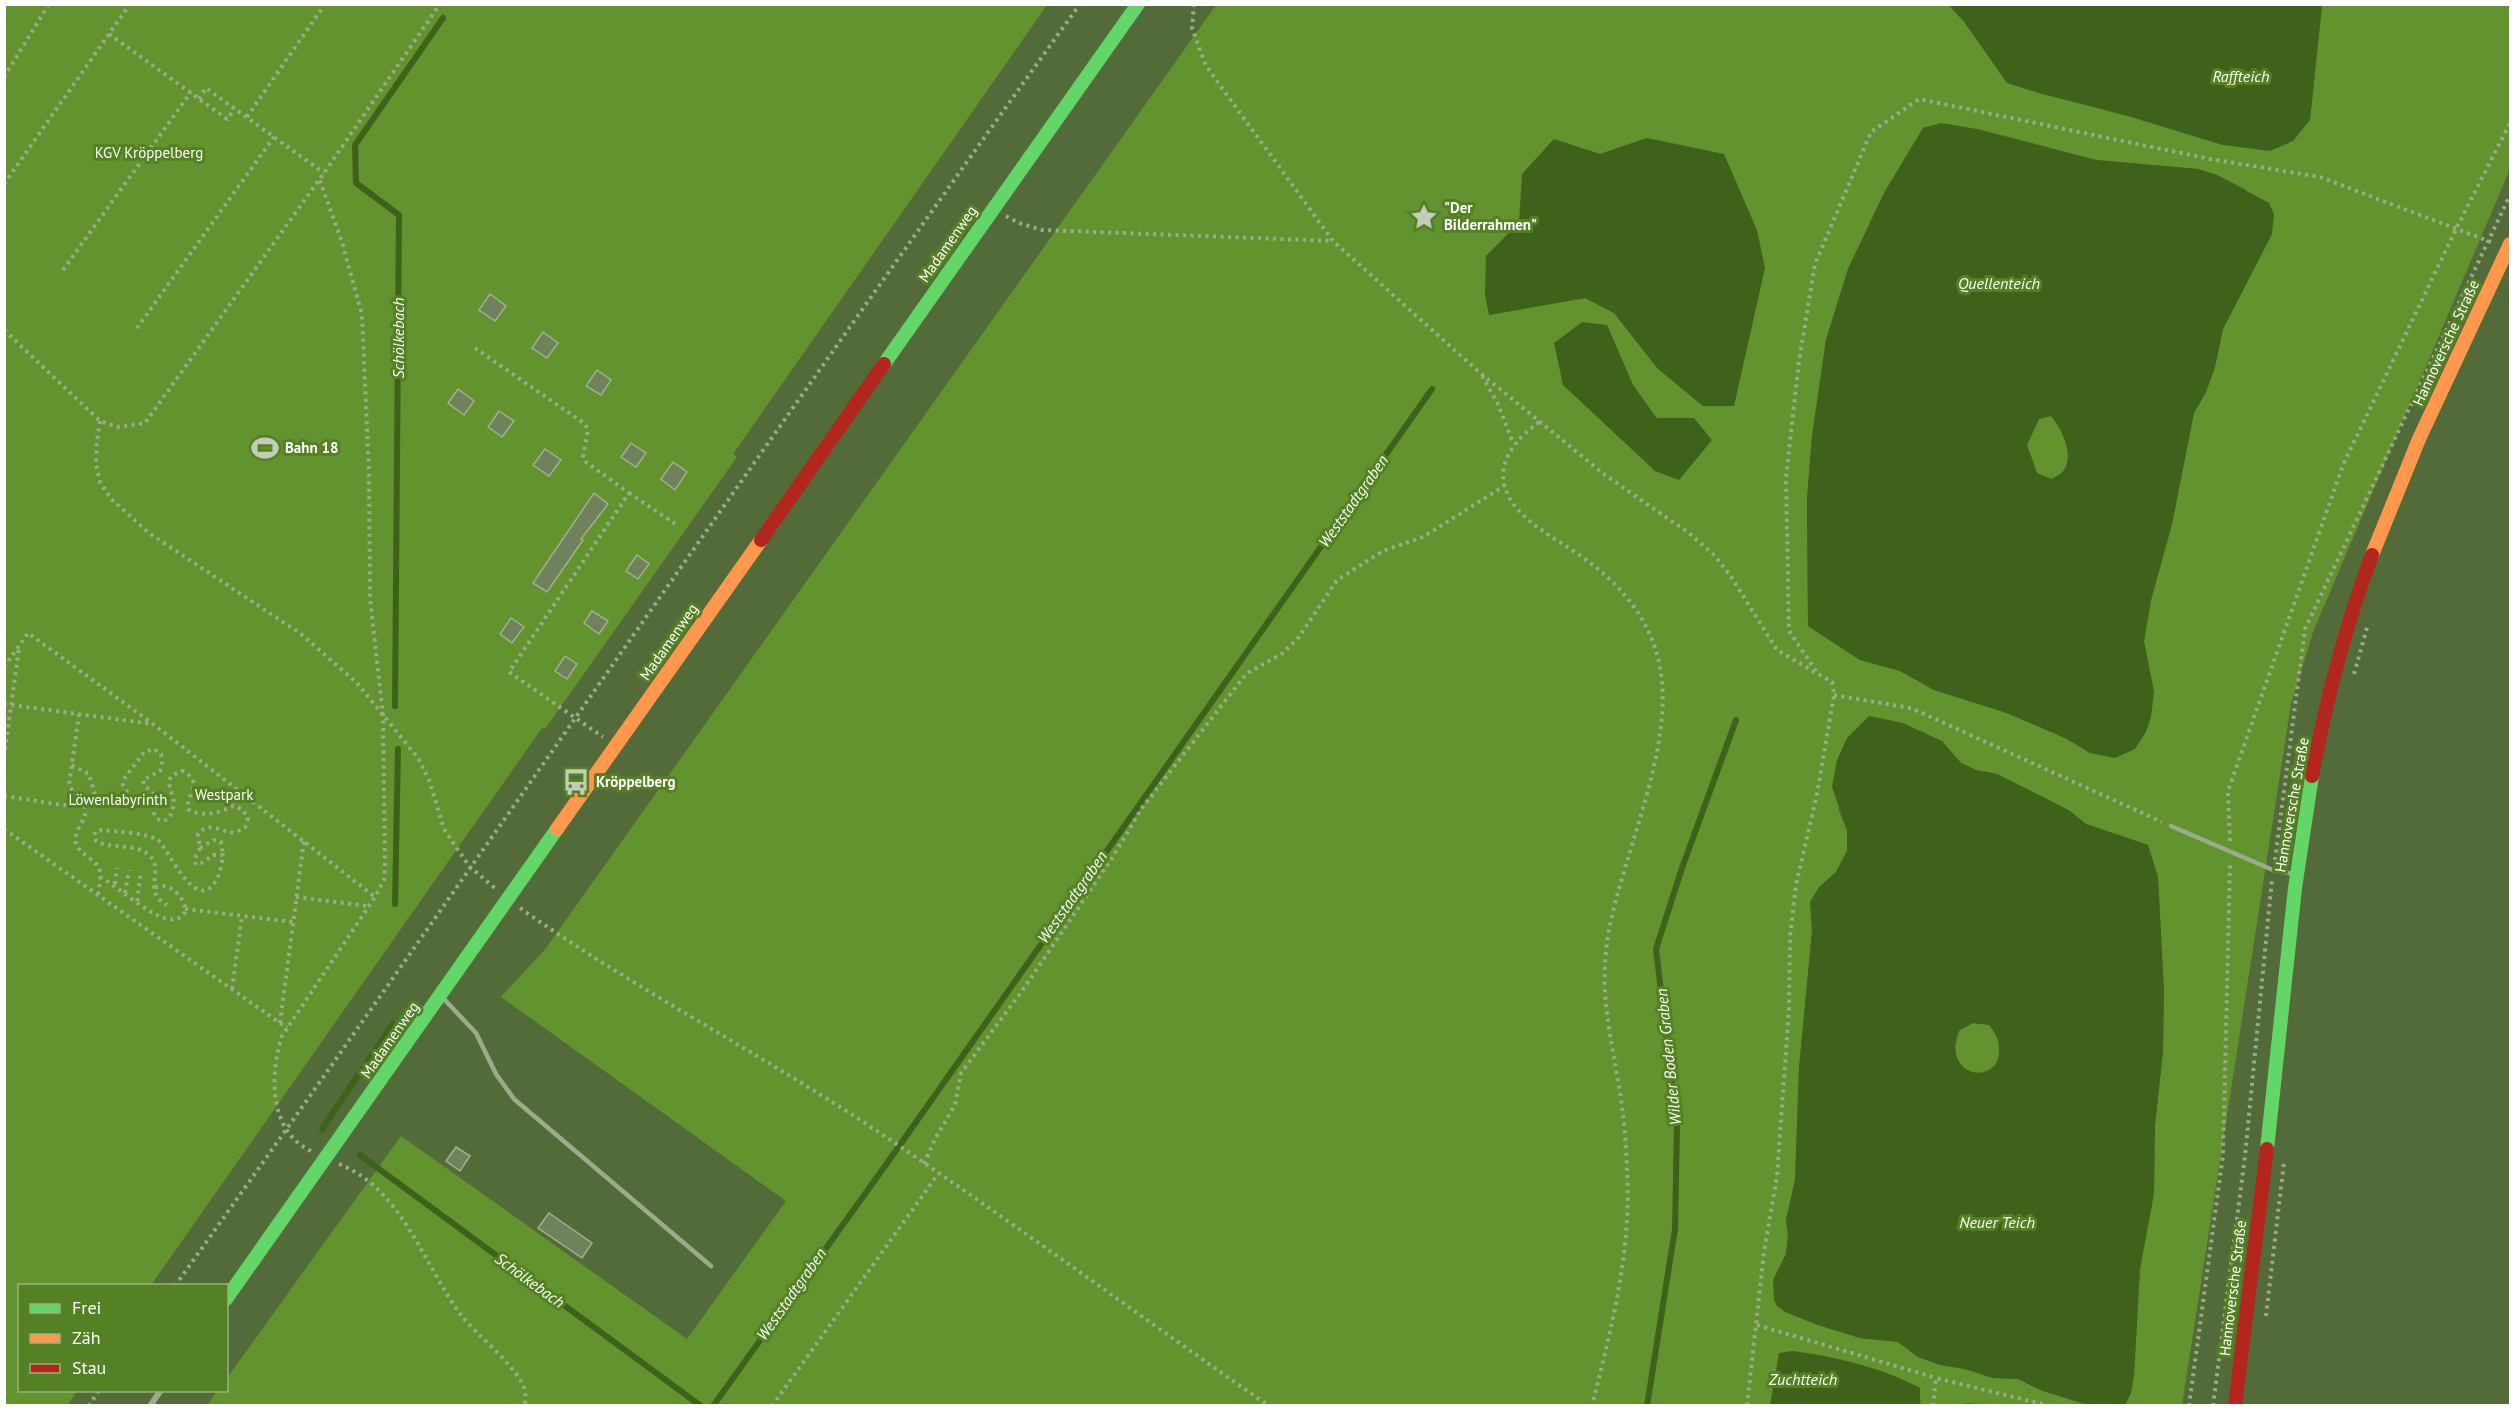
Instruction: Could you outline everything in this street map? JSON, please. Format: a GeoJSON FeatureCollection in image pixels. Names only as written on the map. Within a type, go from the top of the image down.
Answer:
{"type":"FeatureCollection","features":[{"type":"Feature","properties":{"kind":"street","name":"Madamenweg"},"geometry":{"type":"LineString","coordinates":[[228,1296],[327,1159],[1138,4]]}},
{"type":"Feature","properties":{"kind":"street","name":"Hannoversche Straße"},"geometry":{"type":"LineString","coordinates":[[2235,1406],[2266,1161],[2296,874],[2315,756],[2342,643],[2365,569],[2450,372],[2510,246]]}},
{"type":"Feature","properties":{"kind":"street"},"geometry":{"type":"LineString","coordinates":[[150,1406],[160,1392]]}},
{"type":"Feature","properties":{"kind":"lane"},"geometry":{"type":"LineString","coordinates":[[2171,826],[2273,870],[2296,874]]}},
{"type":"Feature","properties":{"kind":"lane"},"geometry":{"type":"LineString","coordinates":[[441,996],[476,1034],[496,1074],[514,1099],[711,1266]]}},
{"type":"Feature","properties":{"kind":"path"},"geometry":{"type":"LineString","coordinates":[[4,77],[50,4]]}},
{"type":"Feature","properties":{"kind":"path"},"geometry":{"type":"LineString","coordinates":[[4,184],[130,4]]}},
{"type":"Feature","properties":{"kind":"path"},"geometry":{"type":"LineString","coordinates":[[247,117],[325,4]]}},
{"type":"Feature","properties":{"kind":"path"},"geometry":{"type":"LineString","coordinates":[[4,330],[100,421],[118,427],[145,423],[324,173],[440,4]]}},
{"type":"Feature","properties":{"kind":"path"},"geometry":{"type":"LineString","coordinates":[[176,1284],[930,213],[1080,4]]}},
{"type":"Feature","properties":{"kind":"path"},"geometry":{"type":"LineString","coordinates":[[1194,4],[1192,28],[1206,66],[1333,241],[1479,372],[1539,422],[1605,475],[1689,533],[1714,555],[1730,575],[1777,650],[1832,682],[1834,695],[1817,794],[1796,885],[1790,937],[1788,1021],[1777,1176],[1764,1252],[1747,1406]]}},
{"type":"Feature","properties":{"kind":"path"},"geometry":{"type":"LineString","coordinates":[[109,34],[227,119],[235,108]]}},
{"type":"Feature","properties":{"kind":"path"},"geometry":{"type":"LineString","coordinates":[[199,99],[207,88],[324,173]]}},
{"type":"Feature","properties":{"kind":"path"},"geometry":{"type":"LineString","coordinates":[[63,270],[190,93]]}},
{"type":"Feature","properties":{"kind":"path"},"geometry":{"type":"LineString","coordinates":[[1817,672],[1789,631],[1786,477],[1815,264],[1871,132],[1919,99],[2210,159],[2320,177],[2456,229],[2510,246]]}},
{"type":"Feature","properties":{"kind":"path"},"geometry":{"type":"LineString","coordinates":[[2188,1406],[2223,1155],[2230,852],[2228,791],[2343,465],[2456,229],[2511,123]]}},
{"type":"Feature","properties":{"kind":"path"},"geometry":{"type":"LineString","coordinates":[[137,328],[274,137]]}},
{"type":"Feature","properties":{"kind":"path"},"geometry":{"type":"LineString","coordinates":[[319,178],[342,242],[362,315],[369,473],[370,598],[383,715],[385,867],[384,880],[375,897],[287,1028],[277,1053],[275,1094],[279,1114],[286,1129],[304,1148],[358,1172],[381,1194],[412,1232],[461,1315],[508,1364],[525,1390],[525,1406]]}},
{"type":"Feature","properties":{"kind":"path"},"geometry":{"type":"LineString","coordinates":[[993,209],[1019,223],[1042,230],[1333,241]]}},
{"type":"Feature","properties":{"kind":"path"},"geometry":{"type":"LineString","coordinates":[[475,348],[585,424],[588,430],[583,457],[586,462],[677,525]]}},
{"type":"Feature","properties":{"kind":"path"},"geometry":{"type":"LineString","coordinates":[[1479,372],[1498,405],[1513,443]]}},
{"type":"Feature","properties":{"kind":"path"},"geometry":{"type":"LineString","coordinates":[[100,421],[96,464],[100,482],[111,498],[149,533],[178,555],[285,623],[317,647],[357,683],[418,758],[429,780],[444,829],[470,867],[508,900],[590,956],[875,1131],[1269,1406]]}},
{"type":"Feature","properties":{"kind":"path"},"geometry":{"type":"LineString","coordinates":[[1539,422],[1513,443],[1503,471],[1504,486],[1513,503],[1530,521],[1589,562],[1630,601],[1653,641],[1663,684],[1663,713],[1655,758],[1615,900],[1604,961],[1603,989],[1622,1109],[1628,1205],[1614,1306],[1592,1406]]}},
{"type":"Feature","properties":{"kind":"path"},"geometry":{"type":"LineString","coordinates":[[924,1164],[935,1139],[955,1105],[961,1073],[1023,991],[1112,858],[1142,808],[1246,674],[1282,653],[1299,637],[1337,580],[1383,551],[1423,537],[1504,486]]}},
{"type":"Feature","properties":{"kind":"path"},"geometry":{"type":"LineString","coordinates":[[616,746],[509,672],[629,493]]}},
{"type":"Feature","properties":{"kind":"path"},"geometry":{"type":"LineString","coordinates":[[2352,681],[2369,621]]}},
{"type":"Feature","properties":{"kind":"path"},"geometry":{"type":"LineString","coordinates":[[4,667],[28,633],[153,724],[304,839],[375,897]]}},
{"type":"Feature","properties":{"kind":"path"},"geometry":{"type":"LineString","coordinates":[[4,757],[19,646]]}},
{"type":"Feature","properties":{"kind":"path"},"geometry":{"type":"LineString","coordinates":[[1834,695],[1911,708],[2171,826]]}},
{"type":"Feature","properties":{"kind":"path"},"geometry":{"type":"LineString","coordinates":[[4,704],[153,724]]}},
{"type":"Feature","properties":{"kind":"path"},"geometry":{"type":"LineString","coordinates":[[79,714],[69,785],[85,807],[85,815],[77,829],[75,841],[81,853],[96,864],[100,872],[98,895]]}},
{"type":"Feature","properties":{"kind":"path"},"geometry":{"type":"LineString","coordinates":[[72,765],[89,774],[96,799],[102,802],[128,803],[131,799],[123,785],[124,779],[144,752],[154,749],[161,754],[160,771],[142,780],[144,785],[157,796],[154,813],[157,819],[164,821],[170,817],[173,808],[173,798],[168,788],[170,779],[176,772],[183,771],[190,775],[194,782],[194,789],[187,804],[188,809],[194,813],[216,813],[233,806],[242,810],[248,818],[245,826],[236,832],[220,828],[201,830],[197,840],[200,848]]}},
{"type":"Feature","properties":{"kind":"path"},"geometry":{"type":"LineString","coordinates":[[4,796],[76,807],[81,801]]}},
{"type":"Feature","properties":{"kind":"path"},"geometry":{"type":"LineString","coordinates":[[4,829],[287,1028]]}},
{"type":"Feature","properties":{"kind":"path"},"geometry":{"type":"LineString","coordinates":[[167,904],[158,900],[154,887],[155,869],[153,860],[148,854],[140,850],[102,844],[96,841],[94,835],[96,831],[153,837],[161,842],[176,869],[199,889],[206,890],[212,886],[219,874],[223,855],[221,842],[214,840],[200,848],[195,858],[195,863],[199,865],[213,855],[223,855]]}},
{"type":"Feature","properties":{"kind":"path"},"geometry":{"type":"LineString","coordinates":[[280,1023],[304,839]]}},
{"type":"Feature","properties":{"kind":"path"},"geometry":{"type":"LineString","coordinates":[[115,884],[117,868]]}},
{"type":"Feature","properties":{"kind":"path"},"geometry":{"type":"LineString","coordinates":[[125,892],[129,870]]}},
{"type":"Feature","properties":{"kind":"path"},"geometry":{"type":"LineString","coordinates":[[137,901],[141,872]]}},
{"type":"Feature","properties":{"kind":"path"},"geometry":{"type":"LineString","coordinates":[[100,877],[115,884],[154,915],[166,920],[183,916],[184,902],[176,892],[166,886],[154,887]]}},
{"type":"Feature","properties":{"kind":"path"},"geometry":{"type":"LineString","coordinates":[[296,897],[368,906]]}},
{"type":"Feature","properties":{"kind":"path"},"geometry":{"type":"LineString","coordinates":[[185,909],[293,922]]}},
{"type":"Feature","properties":{"kind":"path"},"geometry":{"type":"LineString","coordinates":[[232,989],[242,916]]}},
{"type":"Feature","properties":{"kind":"path"},"geometry":{"type":"LineString","coordinates":[[2264,1326],[2285,1154]]}},
{"type":"Feature","properties":{"kind":"path"},"geometry":{"type":"LineString","coordinates":[[772,1406],[938,1174]]}},
{"type":"Feature","properties":{"kind":"path"},"geometry":{"type":"LineString","coordinates":[[1757,1326],[1936,1378],[2050,1406]]}},
{"type":"Feature","properties":{"kind":"path"},"geometry":{"type":"LineString","coordinates":[[1933,1406],[1936,1378]]}},
{"type":"Feature","properties":{"kind":"path"},"geometry":{"type":"LineString","coordinates":[[89,1406],[98,1392]]}},
{"type":"Feature","properties":{"kind":"green space"},"geometry":{"type":"Polygon","coordinates":[[[4,5],[1047,5],[733,454],[737,457],[545,729],[542,728],[152,1284],[18,1284],[18,1392],[76,1392],[67,1406],[4,1405],[4,5]]]}},
{"type":"Feature","properties":{"kind":"green space"},"geometry":{"type":"Polygon","coordinates":[[[1216,5],[1949,5],[1965,23],[2008,83],[2223,145],[2310,120],[2322,5],[2510,5],[2510,169],[2313,632],[2291,704],[2182,1405],[2125,1405],[2131,1393],[2134,1375],[2140,1269],[2154,1193],[2155,1125],[2163,1051],[2164,992],[2158,877],[2148,845],[2086,824],[2070,811],[1997,774],[1976,770],[1961,763],[1942,741],[1838,809],[1847,830],[1847,851],[1836,872],[1820,887],[1810,902],[1812,931],[1799,1068],[1795,1180],[1786,1220],[1788,1236],[1786,1254],[1773,1280],[1777,1306],[1815,1324],[1860,1338],[1898,1342],[1918,1357],[1940,1365],[1965,1369],[1993,1378],[2018,1379],[2043,1391],[2088,1405],[1991,1406],[1969,1403],[1920,1405],[1921,1400],[1777,1371],[1770,1406],[207,1406],[216,1392],[228,1392],[228,1377],[401,1136],[687,1339],[786,1201],[501,997],[546,948],[1216,5]],[[1977,129],[1885,191],[1848,269],[1826,340],[1812,436],[1807,499],[1808,626],[1860,660],[1900,671],[1934,690],[2007,713],[2067,739],[2090,753],[2154,693],[2144,641],[2151,600],[2172,524],[2194,413],[2206,392],[2215,367],[2223,329],[2272,234],[2245,189],[2217,175],[2198,169],[2096,160],[1977,129]],[[1647,138],[1600,154],[1554,140],[1519,223],[1486,256],[1489,315],[1585,298],[1614,313],[1658,369],[1647,138]],[[1607,325],[1655,471],[1694,418],[1657,418],[1633,385],[1607,325]]]}},
{"type":"Feature","properties":{"kind":"green space"},"geometry":{"type":"Polygon","coordinates":[[[2051,416],[2065,441],[2068,460],[2060,474],[2051,479],[2037,473],[2027,445],[2039,419],[2051,416]]]}},
{"type":"Feature","properties":{"kind":"green space"},"geometry":{"type":"Polygon","coordinates":[[[1973,1023],[1989,1025],[2000,1043],[2000,1058],[1992,1067],[1981,1072],[1969,1071],[1959,1064],[1955,1051],[1960,1030],[1973,1023]]]}},
{"type":"Feature","properties":{"kind":"water","name":"Raffteich"},"geometry":{"type":"Polygon","coordinates":[[[1949,5],[2322,5],[2310,120],[2293,141],[2270,151],[2223,145],[2007,83],[1965,23],[1949,5]]]}},
{"type":"Feature","properties":{"kind":"water","name":"Quellenteich"},"geometry":{"type":"Polygon","coordinates":[[[1941,123],[1977,129],[2096,160],[2198,169],[2217,175],[2269,203],[2274,214],[2272,234],[2223,329],[2215,367],[2206,392],[2194,413],[2172,524],[2151,600],[2144,641],[2154,692],[2151,717],[2146,732],[2135,749],[2115,758],[2090,753],[2067,739],[2007,713],[1934,690],[1900,671],[1860,660],[1808,626],[1807,499],[1812,436],[1826,340],[1848,269],[1885,191],[1923,128],[1941,123]],[[2051,416],[2039,419],[2027,445],[2037,473],[2051,479],[2060,474],[2068,460],[2068,450],[2051,416]]]}},
{"type":"Feature","properties":{"kind":"water"},"geometry":{"type":"Polygon","coordinates":[[[1647,138],[1724,154],[1757,230],[1765,268],[1734,406],[1703,406],[1658,369],[1614,313],[1585,298],[1489,315],[1485,295],[1486,256],[1519,223],[1522,174],[1554,139],[1600,154],[1647,138]]]}},
{"type":"Feature","properties":{"kind":"water"},"geometry":{"type":"Polygon","coordinates":[[[1582,322],[1607,325],[1633,385],[1656,418],[1694,418],[1712,440],[1679,480],[1655,471],[1563,385],[1554,343],[1582,322]]]}},
{"type":"Feature","properties":{"kind":"water","name":"Neuer Teich"},"geometry":{"type":"Polygon","coordinates":[[[1869,716],[1903,723],[1942,741],[1961,763],[1976,770],[1997,774],[2070,811],[2086,824],[2148,845],[2158,877],[2164,992],[2163,1051],[2155,1125],[2154,1193],[2140,1269],[2134,1375],[2131,1393],[2125,1405],[2088,1405],[2043,1391],[2018,1379],[1993,1378],[1965,1369],[1940,1365],[1918,1357],[1898,1342],[1860,1338],[1815,1324],[1785,1312],[1777,1306],[1774,1300],[1773,1280],[1786,1254],[1788,1236],[1786,1220],[1795,1180],[1799,1068],[1812,931],[1810,902],[1819,887],[1836,872],[1847,851],[1847,830],[1832,787],[1837,760],[1847,738],[1869,716]],[[1973,1023],[1959,1030],[1955,1045],[1957,1058],[1963,1067],[1972,1072],[1981,1073],[1990,1070],[1997,1062],[1998,1042],[1989,1025],[1973,1023]]]}},
{"type":"Feature","properties":{"kind":"water","name":"Zuchtteich"},"geometry":{"type":"Polygon","coordinates":[[[1793,1351],[1826,1356],[1890,1374],[1920,1388],[1920,1405],[1770,1405],[1779,1353],[1793,1351]]]}},
{"type":"Feature","properties":{"kind":"building"},"geometry":{"type":"Polygon","coordinates":[[[490,294],[506,306],[495,321],[479,310],[490,294]]]}},
{"type":"Feature","properties":{"kind":"building"},"geometry":{"type":"Polygon","coordinates":[[[543,332],[558,343],[547,358],[532,348],[543,332]]]}},
{"type":"Feature","properties":{"kind":"building"},"geometry":{"type":"Polygon","coordinates":[[[597,370],[611,380],[601,395],[586,386],[597,370]]]}},
{"type":"Feature","properties":{"kind":"building"},"geometry":{"type":"Polygon","coordinates":[[[458,389],[474,401],[464,415],[448,403],[458,389]]]}},
{"type":"Feature","properties":{"kind":"building"},"geometry":{"type":"Polygon","coordinates":[[[499,411],[514,421],[502,437],[488,427],[499,411]]]}},
{"type":"Feature","properties":{"kind":"building"},"geometry":{"type":"Polygon","coordinates":[[[631,443],[646,453],[636,467],[621,457],[631,443]]]}},
{"type":"Feature","properties":{"kind":"building"},"geometry":{"type":"Polygon","coordinates":[[[545,449],[561,460],[549,476],[533,465],[545,449]]]}},
{"type":"Feature","properties":{"kind":"building"},"geometry":{"type":"Polygon","coordinates":[[[673,462],[687,472],[675,490],[661,479],[673,462]]]}},
{"type":"Feature","properties":{"kind":"building"},"geometry":{"type":"Polygon","coordinates":[[[594,493],[608,504],[581,539],[583,540],[547,592],[533,583],[594,493]]]}},
{"type":"Feature","properties":{"kind":"building"},"geometry":{"type":"Polygon","coordinates":[[[637,555],[649,564],[638,579],[626,571],[637,555]]]}},
{"type":"Feature","properties":{"kind":"building"},"geometry":{"type":"Polygon","coordinates":[[[592,611],[608,621],[599,634],[584,623],[592,611]]]}},
{"type":"Feature","properties":{"kind":"building"},"geometry":{"type":"Polygon","coordinates":[[[511,618],[524,627],[512,643],[500,634],[511,618]]]}},
{"type":"Feature","properties":{"kind":"building"},"geometry":{"type":"Polygon","coordinates":[[[565,656],[577,664],[567,679],[555,671],[565,656]]]}},
{"type":"Feature","properties":{"kind":"building"},"geometry":{"type":"Polygon","coordinates":[[[456,1147],[470,1156],[460,1171],[446,1161],[456,1147]]]}},
{"type":"Feature","properties":{"kind":"building"},"geometry":{"type":"Polygon","coordinates":[[[549,1213],[592,1243],[582,1258],[538,1228],[549,1213]]]}},
{"type":"Feature","properties":{"kind":"waterway","name":"Schölkebach"},"geometry":{"type":"LineString","coordinates":[[395,706],[399,215],[356,183],[355,145],[443,18]]}},
{"type":"Feature","properties":{"kind":"waterway","name":"Weststadtgraben"},"geometry":{"type":"LineString","coordinates":[[713,1406],[890,1159],[1432,389]]}},
{"type":"Feature","properties":{"kind":"waterway","name":"Wilder Boden Graben"},"geometry":{"type":"LineString","coordinates":[[1647,1406],[1675,1229],[1677,1126],[1656,949],[1682,868],[1736,720]]}},
{"type":"Feature","properties":{"kind":"waterway","name":"Schölkebach"},"geometry":{"type":"LineString","coordinates":[[395,904],[398,749]]}},
{"type":"Feature","properties":{"kind":"waterway","name":"Schölkebach"},"geometry":{"type":"LineString","coordinates":[[322,1129],[393,1024]]}},
{"type":"Feature","properties":{"kind":"waterway","name":"Schölkebach"},"geometry":{"type":"LineString","coordinates":[[360,1155],[701,1406]]}},
{"type":"Feature","properties":{"kind":"traffic: fast"},"geometry":{"type":"LineString","coordinates":[[884,364],[1138,4]]}},
{"type":"Feature","properties":{"kind":"traffic: fast"},"geometry":{"type":"LineString","coordinates":[[2267,1149],[2295,888],[2312,776]]}},
{"type":"Feature","properties":{"kind":"traffic: fast"},"geometry":{"type":"LineString","coordinates":[[228,1296],[557,829]]}},
{"type":"Feature","properties":{"kind":"traffic: slow"},"geometry":{"type":"LineString","coordinates":[[2372,555],[2419,439],[2510,244]]}},
{"type":"Feature","properties":{"kind":"traffic: slow"},"geometry":{"type":"LineString","coordinates":[[557,829],[761,540]]}},
{"type":"Feature","properties":{"kind":"traffic: jam"},"geometry":{"type":"LineString","coordinates":[[761,540],[884,364]]}},
{"type":"Feature","properties":{"kind":"traffic: jam"},"geometry":{"type":"LineString","coordinates":[[2312,776],[2337,664],[2372,555]]}},
{"type":"Feature","properties":{"kind":"traffic: jam"},"geometry":{"type":"LineString","coordinates":[[2235,1406],[2267,1149]]}},
{"type":"Feature","properties":{"kind":"place","name":"\"Der Bilderrahmen\""},"geometry":{"type":"Point","coordinates":[1424,217]}},
{"type":"Feature","properties":{"kind":"place","name":"Bahn 18"},"geometry":{"type":"Point","coordinates":[265,448]}},
{"type":"Feature","properties":{"kind":"place","name":"Kröppelberg"},"geometry":{"type":"Point","coordinates":[576,782]}},
{"type":"Feature","properties":{"kind":"park label","name":"KGV Kröppelberg"},"geometry":{"type":"Point","coordinates":[149,153]}},
{"type":"Feature","properties":{"kind":"park label","name":"Westpark"},"geometry":{"type":"Point","coordinates":[224,795]}},
{"type":"Feature","properties":{"kind":"park label","name":"Löwenlabyrinth"},"geometry":{"type":"Point","coordinates":[118,800]}}]}
